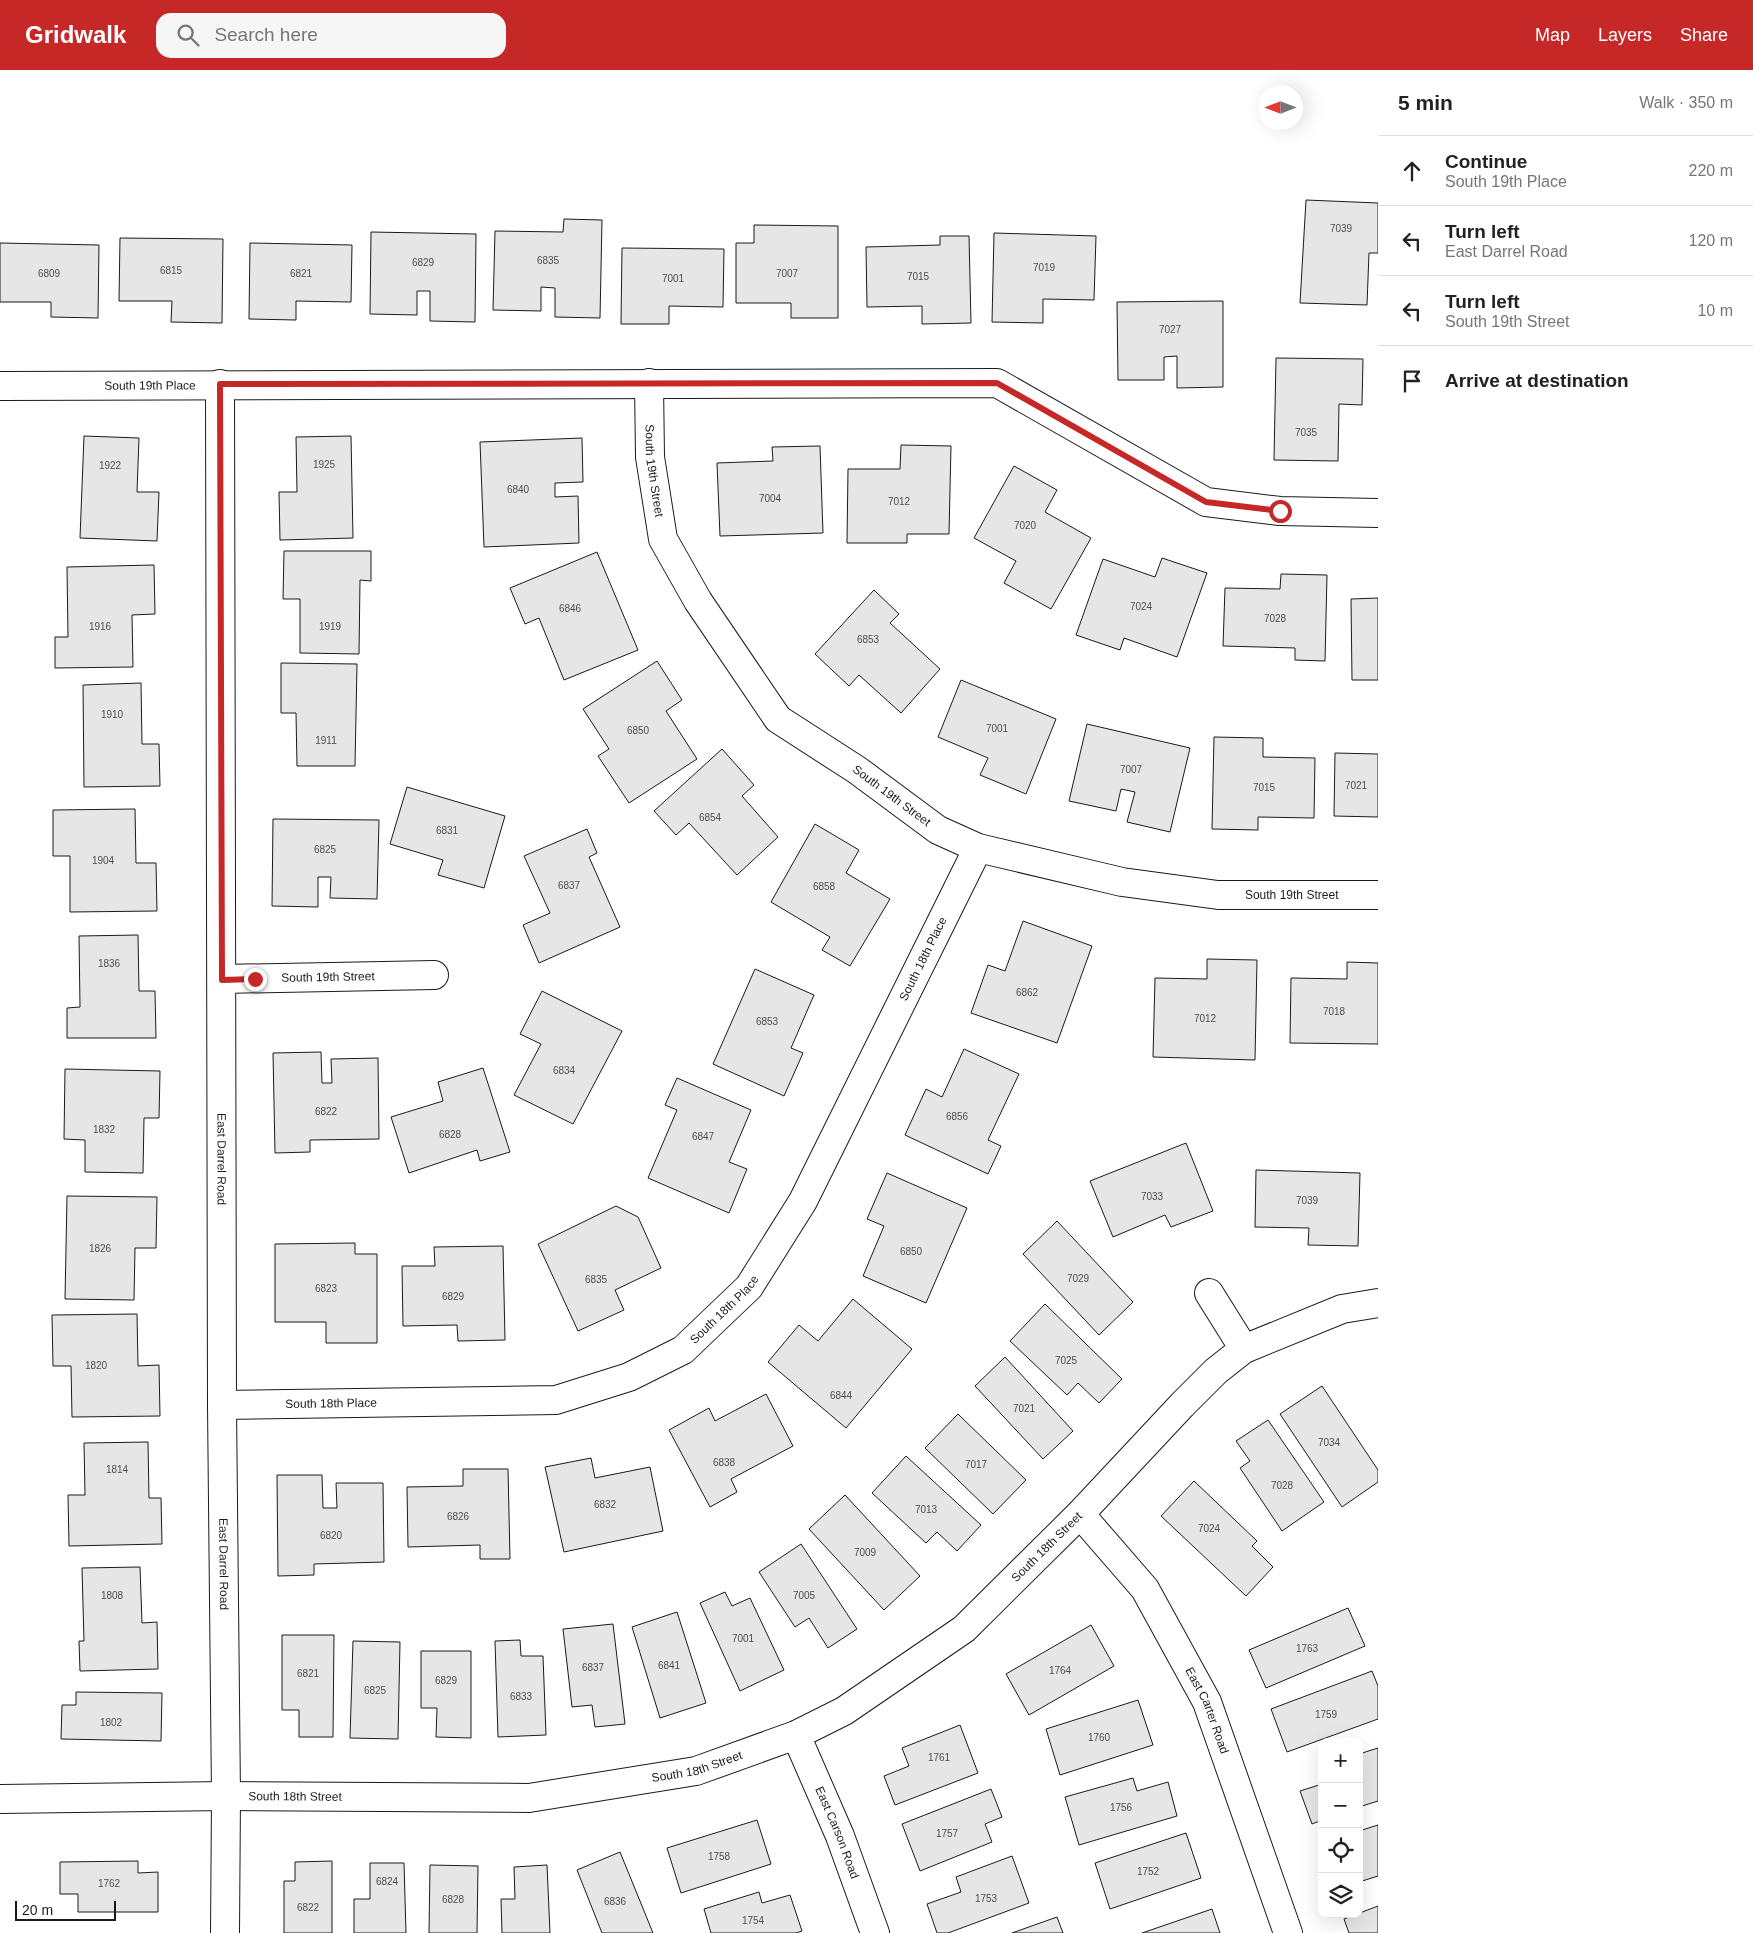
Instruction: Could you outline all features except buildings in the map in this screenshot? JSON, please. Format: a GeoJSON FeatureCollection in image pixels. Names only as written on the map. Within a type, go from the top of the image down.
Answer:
{"type":"FeatureCollection","features":[{"type":"Feature","properties":{"kind":"street","name":"South 19th Street"},"geometry":{"type":"LineString","coordinates":[[648,383],[650,457],[663,539],[698,600],[778,719],[857,770],[938,830],[978,848],[1122,882],[1218,895],[1378,895]]}},
{"type":"Feature","properties":{"kind":"street","name":"South 19th Place"},"geometry":{"type":"LineString","coordinates":[[0,386],[997,383],[1206,502],[1280,511],[1378,514]]}},
{"type":"Feature","properties":{"kind":"street","name":"East Darrel Road"},"geometry":{"type":"LineString","coordinates":[[220,384],[225,1933]]}},
{"type":"Feature","properties":{"kind":"street","name":"South 18th Place"},"geometry":{"type":"LineString","coordinates":[[222,1405],[556,1400],[629,1377],[683,1350],[749,1287],[803,1201],[978,848]]}},
{"type":"Feature","properties":{"kind":"street","name":"South 19th Street"},"geometry":{"type":"LineString","coordinates":[[222,980],[434,975]]}},
{"type":"Feature","properties":{"kind":"street"},"geometry":{"type":"LineString","coordinates":[[1209,1293],[1244,1348]]}},
{"type":"Feature","properties":{"kind":"street","name":"South 18th Street"},"geometry":{"type":"LineString","coordinates":[[0,1799],[226,1796],[529,1798],[696,1771],[796,1734],[844,1711],[964,1629],[1080,1514],[1182,1405],[1216,1371],[1244,1348],[1277,1333],[1342,1309],[1378,1303]]}},
{"type":"Feature","properties":{"kind":"street","name":"East Carter Road"},"geometry":{"type":"LineString","coordinates":[[1080,1514],[1145,1589],[1206,1702],[1288,1933]]}},
{"type":"Feature","properties":{"kind":"street","name":"East Carson Road"},"geometry":{"type":"LineString","coordinates":[[796,1734],[840,1836],[875,1933]]}},
{"type":"Feature","properties":{"kind":"route"},"geometry":{"type":"LineString","coordinates":[[255,979],[222,980],[220,384],[997,383],[1206,502],[1280,511]]}}]}
